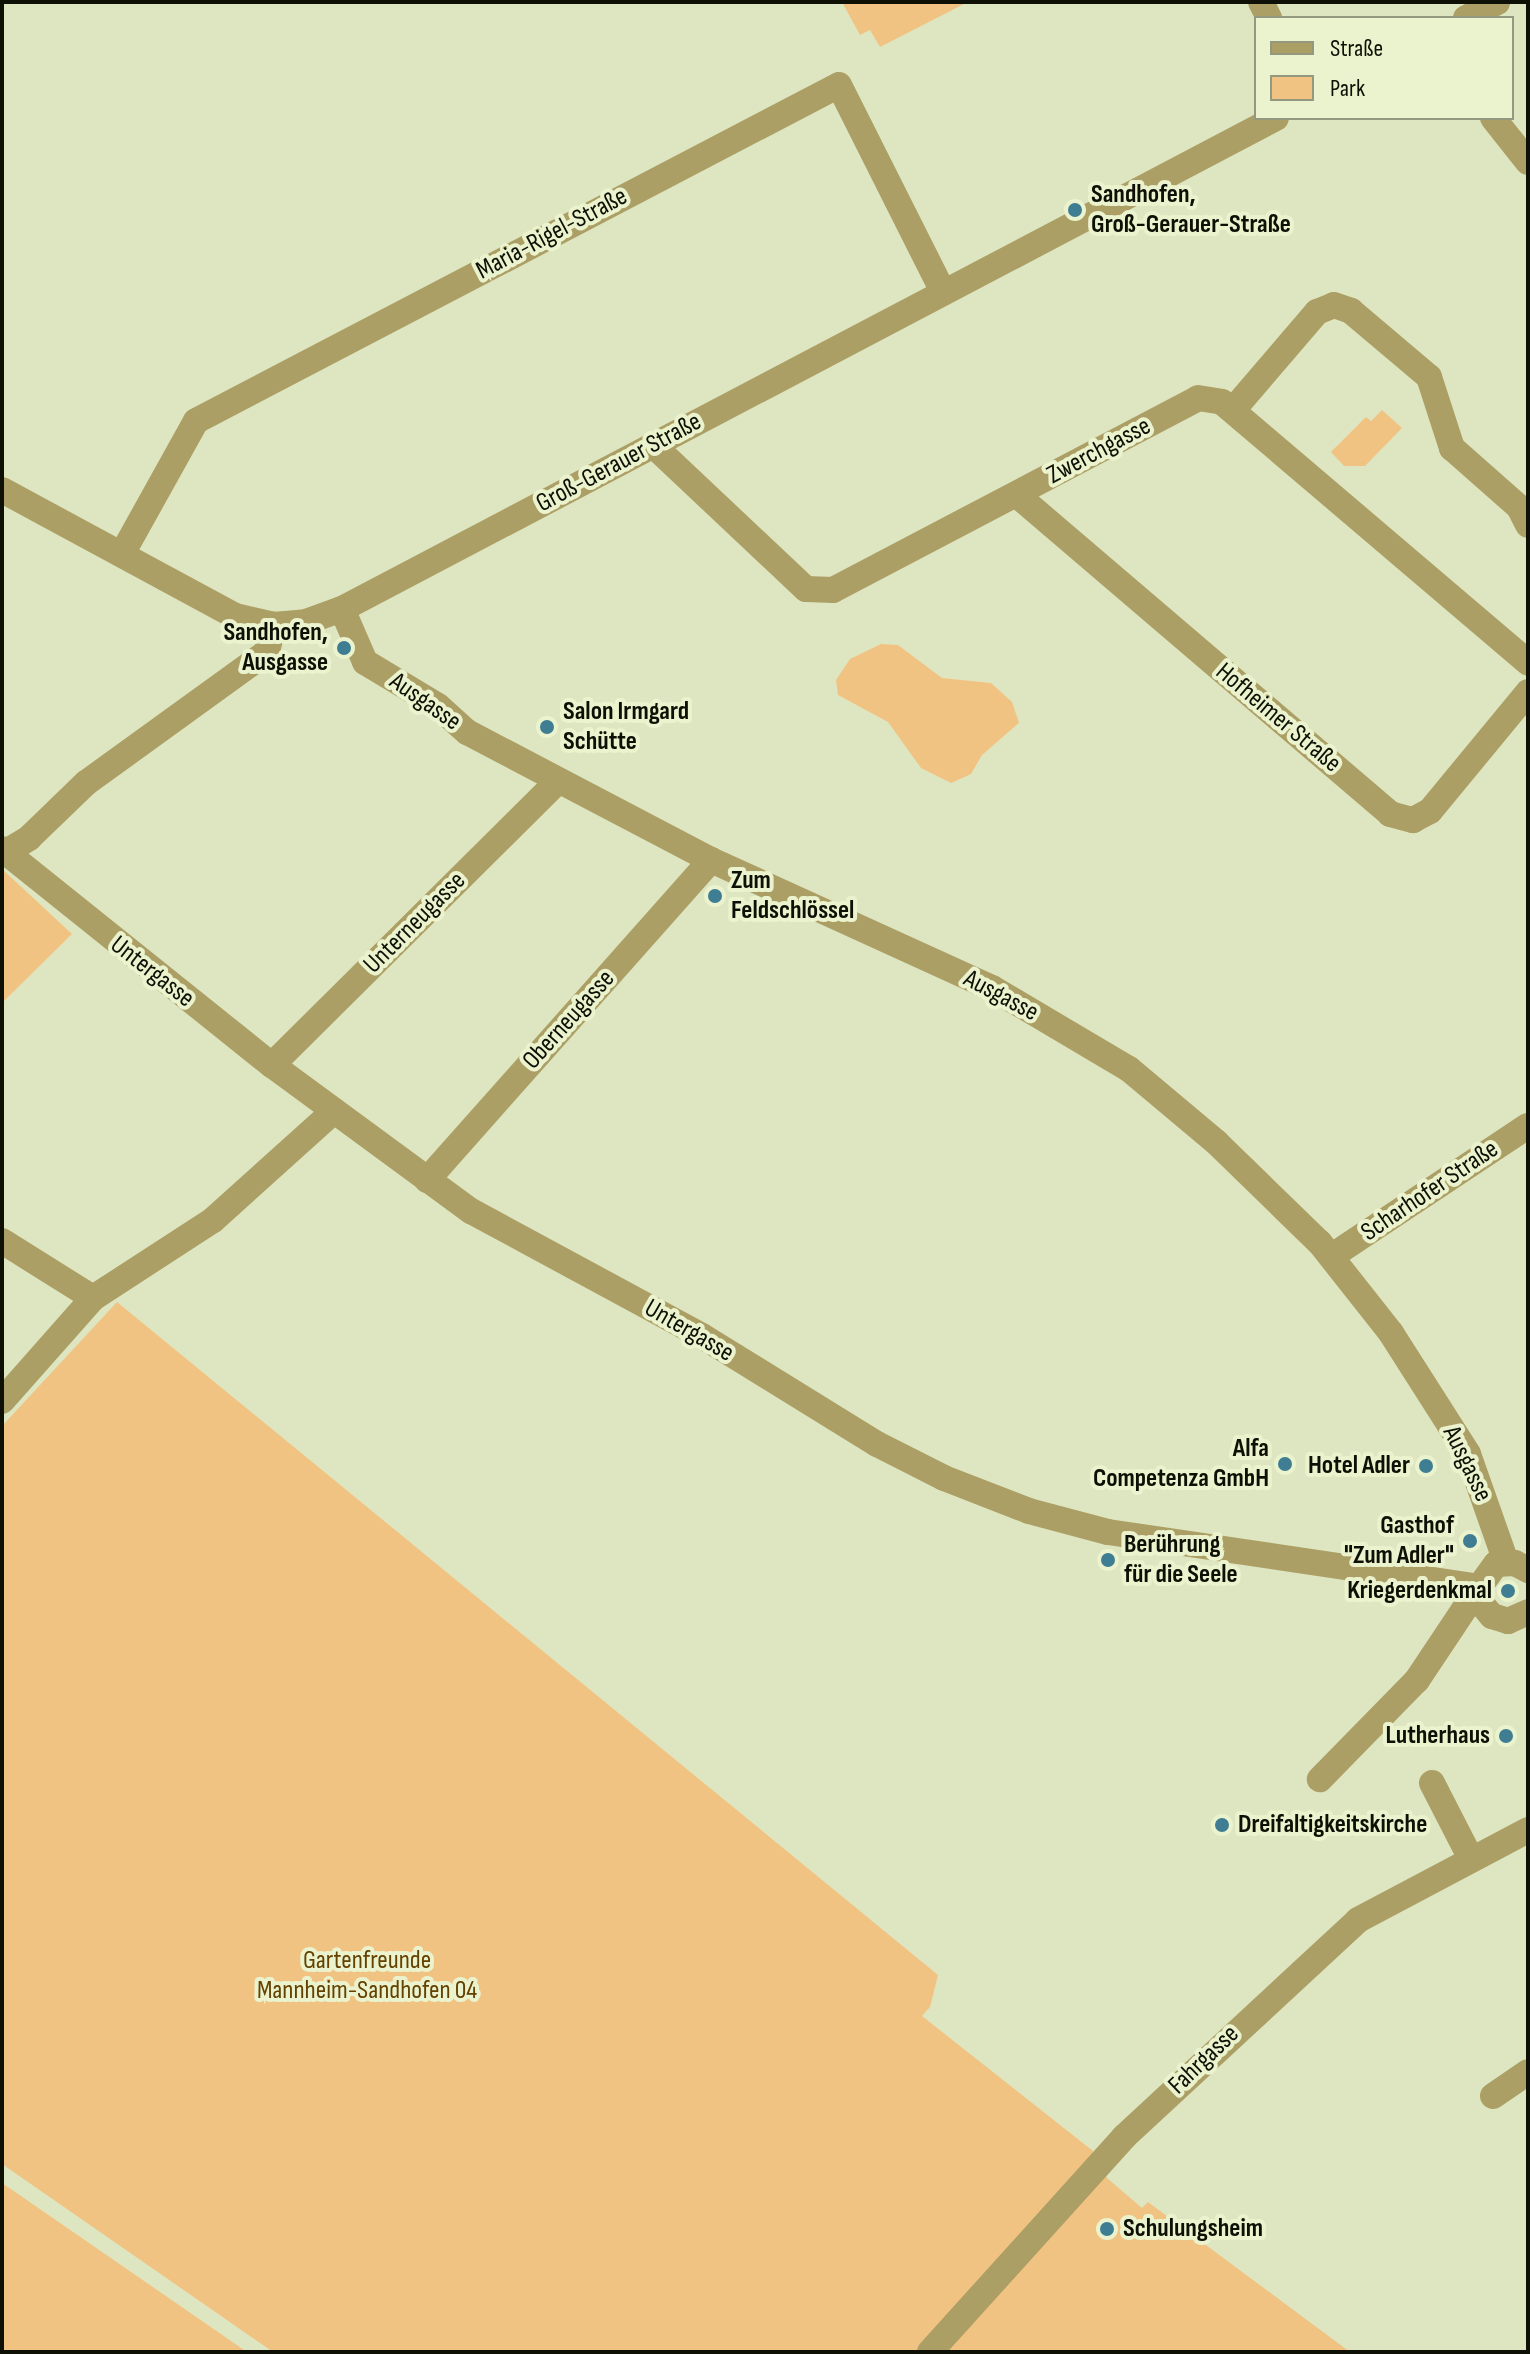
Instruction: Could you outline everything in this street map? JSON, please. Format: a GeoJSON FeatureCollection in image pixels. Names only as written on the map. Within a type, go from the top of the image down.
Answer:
{"type":"FeatureCollection","features":[{"type":"Feature","properties":{"kind":"street"},"geometry":{"type":"LineString","coordinates":[[1470,16],[1497,2]]}},
{"type":"Feature","properties":{"kind":"street","name":"Maria-Rigel-Straße"},"geometry":{"type":"LineString","coordinates":[[122,554],[196,421],[839,85],[943,292]]}},
{"type":"Feature","properties":{"kind":"street","name":"Groß-Gerauer Straße"},"geometry":{"type":"LineString","coordinates":[[273,625],[306,622],[342,609],[1272,120]]}},
{"type":"Feature","properties":{"kind":"street"},"geometry":{"type":"LineString","coordinates":[[1495,120],[1528,162]]}},
{"type":"Feature","properties":{"kind":"street"},"geometry":{"type":"LineString","coordinates":[[1233,410],[1317,312],[1334,305],[1351,311],[1429,377],[1437,416],[1452,448],[1519,507],[1528,525]]}},
{"type":"Feature","properties":{"kind":"street","name":"Zwerchgasse"},"geometry":{"type":"LineString","coordinates":[[653,445],[806,589],[833,590],[1198,398],[1222,402],[1528,662]]}},
{"type":"Feature","properties":{"kind":"street","name":"Hofheimer Straße"},"geometry":{"type":"LineString","coordinates":[[1017,495],[1390,814],[1413,820],[1430,811],[1528,692]]}},
{"type":"Feature","properties":{"kind":"street"},"geometry":{"type":"LineString","coordinates":[[4,850],[29,838],[86,783],[267,652],[273,625],[235,616],[122,554],[5,498]]}},
{"type":"Feature","properties":{"kind":"street","name":"Ausgasse"},"geometry":{"type":"LineString","coordinates":[[342,609],[365,662],[438,706],[467,732],[711,860],[992,988],[1129,1069],[1216,1142],[1332,1256],[1391,1333],[1468,1454],[1521,1565]]}},
{"type":"Feature","properties":{"kind":"street","name":"Unterneugasse"},"geometry":{"type":"LineString","coordinates":[[272,1065],[558,781]]}},
{"type":"Feature","properties":{"kind":"street","name":"Untergasse"},"geometry":{"type":"LineString","coordinates":[[4,850],[272,1065],[471,1211],[702,1336],[877,1444],[1015,1505],[1108,1532],[1479,1587]]}},
{"type":"Feature","properties":{"kind":"street","name":"Oberneugasse"},"geometry":{"type":"LineString","coordinates":[[427,1180],[711,860]]}},
{"type":"Feature","properties":{"kind":"street"},"geometry":{"type":"LineString","coordinates":[[2,1401],[93,1298],[213,1220],[334,1111]]}},
{"type":"Feature","properties":{"kind":"street","name":"Scharhofer Straße"},"geometry":{"type":"LineString","coordinates":[[1332,1256],[1528,1126]]}},
{"type":"Feature","properties":{"kind":"street"},"geometry":{"type":"LineString","coordinates":[[2,1241],[93,1298]]}},
{"type":"Feature","properties":{"kind":"street"},"geometry":{"type":"LineString","coordinates":[[1320,1779],[1417,1680],[1488,1570],[1521,1565]]}},
{"type":"Feature","properties":{"kind":"street"},"geometry":{"type":"LineString","coordinates":[[1479,1587],[1481,1603],[1492,1616],[1508,1621],[1527,1617]]}},
{"type":"Feature","properties":{"kind":"street"},"geometry":{"type":"LineString","coordinates":[[1432,1783],[1470,1857]]}},
{"type":"Feature","properties":{"kind":"street","name":"Fahrgasse"},"geometry":{"type":"LineString","coordinates":[[930,2352],[1124,2137],[1244,2021],[1358,1920],[1470,1857],[1528,1830]]}},
{"type":"Feature","properties":{"kind":"street"},"geometry":{"type":"LineString","coordinates":[[1493,2096],[1528,2072]]}},
{"type":"Feature","properties":{"kind":"green space"},"geometry":{"type":"Polygon","coordinates":[[[842,2],[968,2],[880,47],[870,30],[860,35],[842,2]]]}},
{"type":"Feature","properties":{"kind":"green space"},"geometry":{"type":"Polygon","coordinates":[[[1382,410],[1402,428],[1365,466],[1344,466],[1331,452],[1366,417],[1371,421],[1382,410]]]}},
{"type":"Feature","properties":{"kind":"green space"},"geometry":{"type":"Polygon","coordinates":[[[881,644],[898,645],[942,678],[991,683],[1012,702],[1019,723],[982,755],[971,774],[951,783],[921,768],[888,722],[838,695],[836,680],[850,659],[881,644]]]}},
{"type":"Feature","properties":{"kind":"green space"},"geometry":{"type":"Polygon","coordinates":[[[2,869],[72,934],[2,1003],[2,869]]]}},
{"type":"Feature","properties":{"kind":"green space","name":"Gartenfreunde Mannheim-Sandhofen 04"},"geometry":{"type":"Polygon","coordinates":[[[117,1302],[938,1975],[930,2007],[922,2016],[1093,2151],[1107,2178],[1142,2208],[1148,2202],[1350,2352],[273,2352],[2,2164],[2,1426],[117,1302]]]}},
{"type":"Feature","properties":{"kind":"green space"},"geometry":{"type":"Polygon","coordinates":[[[2,2183],[21,2196],[247,2352],[2,2352],[2,2183]]]}},
{"type":"Feature","properties":{"kind":"place","name":"Sandhofen, Groß-Gerauer-Straße"},"geometry":{"type":"Point","coordinates":[1075,210]}},
{"type":"Feature","properties":{"kind":"place","name":"Sandhofen, Ausgasse"},"geometry":{"type":"Point","coordinates":[344,648]}},
{"type":"Feature","properties":{"kind":"place","name":"Salon Irmgard Schütte"},"geometry":{"type":"Point","coordinates":[547,727]}},
{"type":"Feature","properties":{"kind":"place","name":"Zum Feldschlössel"},"geometry":{"type":"Point","coordinates":[715,896]}},
{"type":"Feature","properties":{"kind":"place","name":"Alfa Competenza GmbH"},"geometry":{"type":"Point","coordinates":[1285,1464]}},
{"type":"Feature","properties":{"kind":"place","name":"Hotel Adler"},"geometry":{"type":"Point","coordinates":[1426,1466]}},
{"type":"Feature","properties":{"kind":"place","name":"Gasthof \"Zum Adler\""},"geometry":{"type":"Point","coordinates":[1470,1541]}},
{"type":"Feature","properties":{"kind":"place","name":"Berührung für die Seele"},"geometry":{"type":"Point","coordinates":[1108,1560]}},
{"type":"Feature","properties":{"kind":"place","name":"Kriegerdenkmal"},"geometry":{"type":"Point","coordinates":[1508,1591]}},
{"type":"Feature","properties":{"kind":"place","name":"Lutherhaus"},"geometry":{"type":"Point","coordinates":[1506,1736]}},
{"type":"Feature","properties":{"kind":"place","name":"Dreifaltigkeitskirche"},"geometry":{"type":"Point","coordinates":[1222,1825]}},
{"type":"Feature","properties":{"kind":"place","name":"Schulungsheim"},"geometry":{"type":"Point","coordinates":[1107,2229]}}]}
